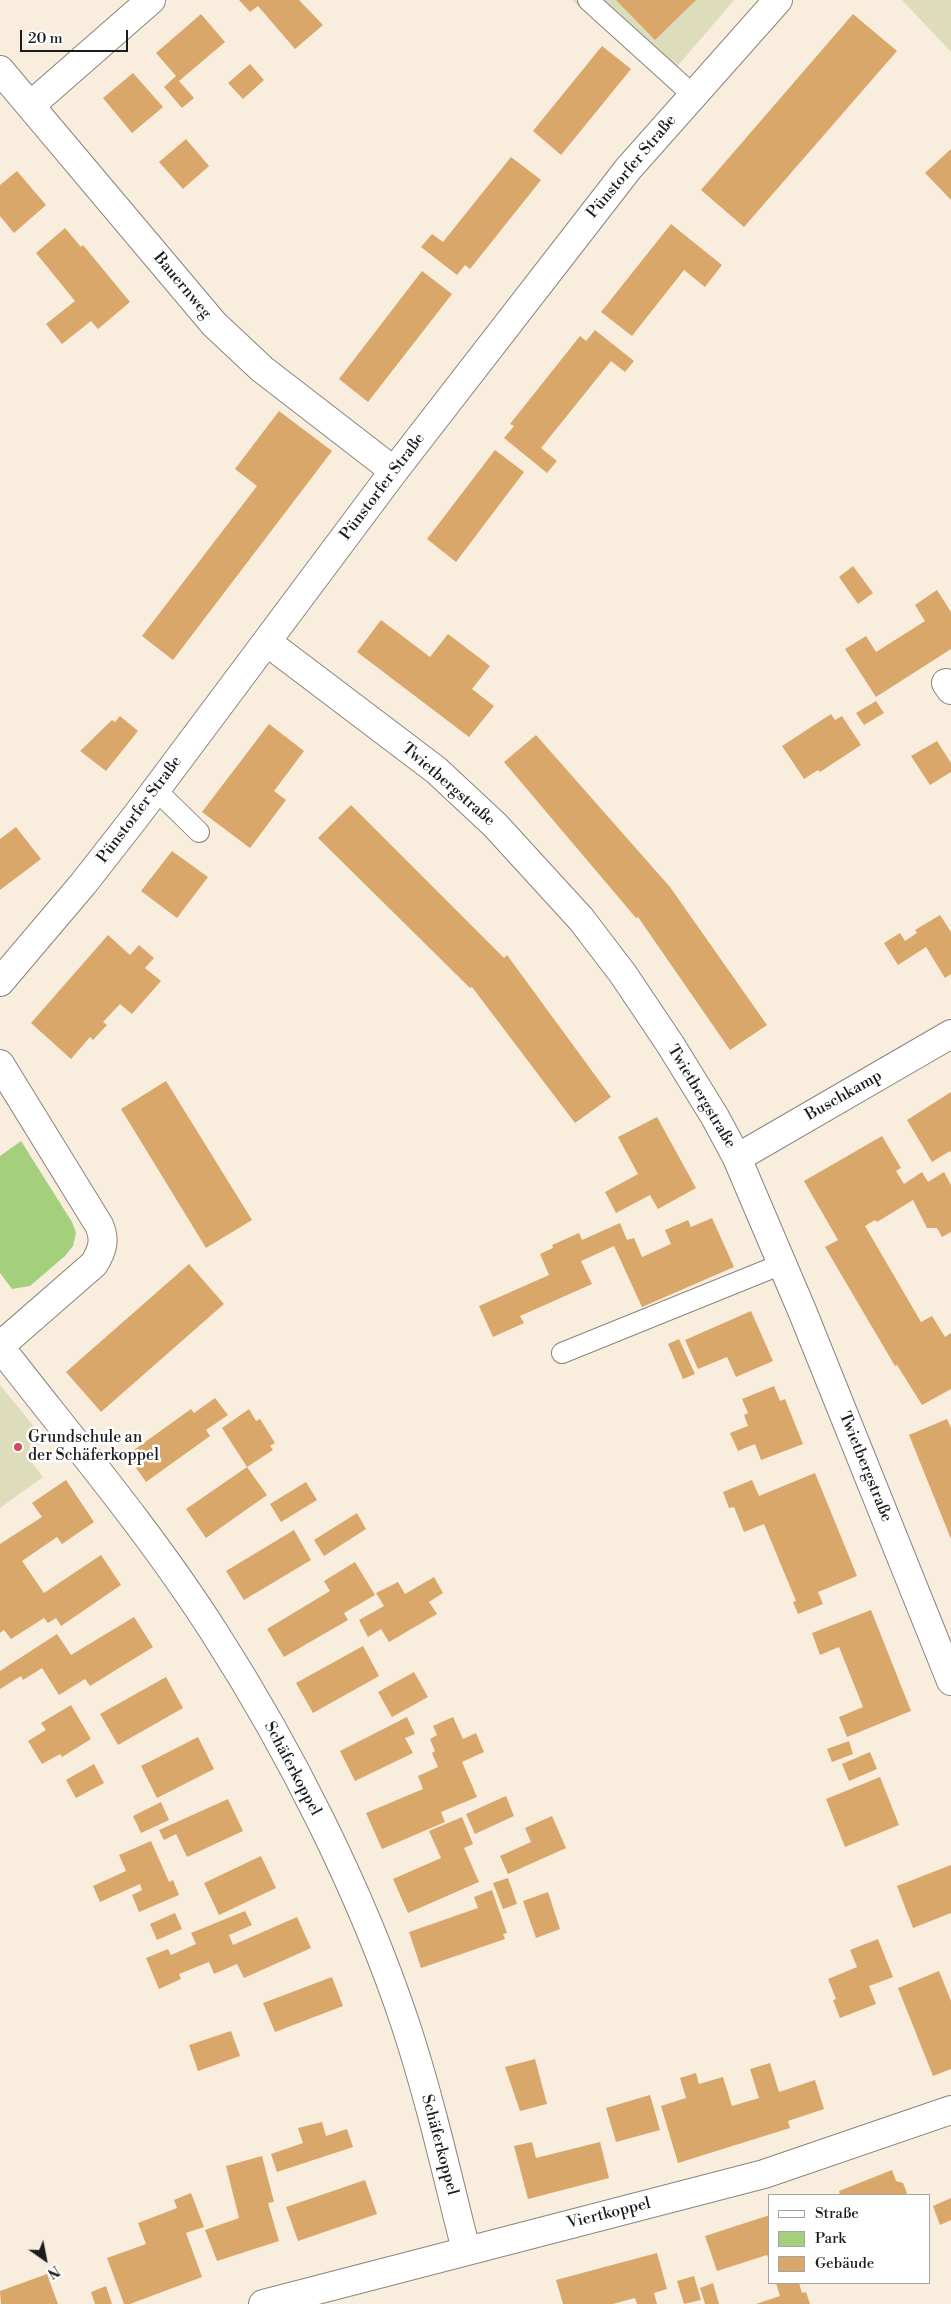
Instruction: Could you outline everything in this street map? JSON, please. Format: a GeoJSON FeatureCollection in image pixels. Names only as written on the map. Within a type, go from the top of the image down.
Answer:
{"type":"FeatureCollection","features":[{"type":"Feature","properties":{"kind":"street"},"geometry":{"type":"LineString","coordinates":[[31,105],[151,0]]}},
{"type":"Feature","properties":{"kind":"street","name":"Pünstorfer Straße"},"geometry":{"type":"LineString","coordinates":[[0,982],[83,884],[156,790],[394,471],[628,169],[778,0]]}},
{"type":"Feature","properties":{"kind":"street","name":"Bauernweg"},"geometry":{"type":"LineString","coordinates":[[0,70],[214,324],[262,369],[394,471]]}},
{"type":"Feature","properties":{"kind":"street","name":"Twietbergstraße"},"geometry":{"type":"LineString","coordinates":[[267,642],[436,770],[495,825],[548,881],[623,974],[687,1071],[737,1158],[782,1264],[951,1681]]}},
{"type":"Feature","properties":{"kind":"street","name":"Buschkamp"},"geometry":{"type":"LineString","coordinates":[[737,1158],[951,1034]]}},
{"type":"Feature","properties":{"kind":"street","name":"Schäferkoppel"},"geometry":{"type":"LineString","coordinates":[[0,1064],[100,1225],[103,1233],[103,1248],[94,1264],[0,1346],[130,1514],[214,1632],[273,1732],[303,1788],[361,1911],[406,2026],[433,2121],[466,2250]]}},
{"type":"Feature","properties":{"kind":"street","name":"Viertkoppel"},"geometry":{"type":"LineString","coordinates":[[263,2304],[764,2174],[951,2110]]}},
{"type":"Feature","properties":{"kind":"lane"},"geometry":{"type":"LineString","coordinates":[[588,0],[693,95]]}},
{"type":"Feature","properties":{"kind":"lane"},"geometry":{"type":"LineString","coordinates":[[156,790],[199,832]]}},
{"type":"Feature","properties":{"kind":"lane"},"geometry":{"type":"LineString","coordinates":[[562,1352],[782,1264]]}},
{"type":"Feature","properties":{"kind":"shaded area"},"geometry":{"type":"Polygon","coordinates":[[[572,0],[734,0],[664,82],[572,0]]]}},
{"type":"Feature","properties":{"kind":"shaded area"},"geometry":{"type":"Polygon","coordinates":[[[902,0],[951,0],[951,52],[902,0]]]}},
{"type":"Feature","properties":{"kind":"shaded area","name":"Grundschule an der Schäferkoppel"},"geometry":{"type":"Polygon","coordinates":[[[0,1385],[45,1440],[26,1455],[43,1477],[0,1508],[0,1385]]]}},
{"type":"Feature","properties":{"kind":"green space"},"geometry":{"type":"Polygon","coordinates":[[[21,1141],[72,1222],[76,1233],[73,1246],[65,1256],[30,1286],[12,1289],[0,1273],[0,1156],[21,1141]]]}},
{"type":"Feature","properties":{"kind":"building"},"geometry":{"type":"Polygon","coordinates":[[[239,0],[299,0],[323,25],[295,49],[258,6],[250,12],[239,0]]]}},
{"type":"Feature","properties":{"kind":"building"},"geometry":{"type":"Polygon","coordinates":[[[616,0],[696,0],[655,40],[616,0]]]}},
{"type":"Feature","properties":{"kind":"building"},"geometry":{"type":"Polygon","coordinates":[[[201,14],[225,42],[179,81],[194,98],[182,108],[164,87],[176,76],[156,53],[201,14]]]}},
{"type":"Feature","properties":{"kind":"building"},"geometry":{"type":"Polygon","coordinates":[[[853,14],[897,51],[744,227],[701,190],[853,14]]]}},
{"type":"Feature","properties":{"kind":"building"},"geometry":{"type":"Polygon","coordinates":[[[602,46],[631,69],[561,155],[533,131],[602,46]]]}},
{"type":"Feature","properties":{"kind":"building"},"geometry":{"type":"Polygon","coordinates":[[[250,64],[264,80],[243,99],[228,83],[250,64]]]}},
{"type":"Feature","properties":{"kind":"building"},"geometry":{"type":"Polygon","coordinates":[[[133,73],[163,107],[132,133],[103,98],[133,73]]]}},
{"type":"Feature","properties":{"kind":"building"},"geometry":{"type":"Polygon","coordinates":[[[186,139],[209,166],[183,189],[159,162],[186,139]]]}},
{"type":"Feature","properties":{"kind":"building"},"geometry":{"type":"Polygon","coordinates":[[[951,149],[951,200],[925,173],[951,149]]]}},
{"type":"Feature","properties":{"kind":"building"},"geometry":{"type":"Polygon","coordinates":[[[511,157],[541,180],[470,269],[465,265],[457,275],[421,247],[432,234],[443,242],[511,157]]]}},
{"type":"Feature","properties":{"kind":"building"},"geometry":{"type":"Polygon","coordinates":[[[17,171],[46,205],[14,233],[0,216],[0,185],[17,171]]]}},
{"type":"Feature","properties":{"kind":"building"},"geometry":{"type":"Polygon","coordinates":[[[671,224],[722,265],[705,287],[684,270],[632,336],[601,312],[671,224]]]}},
{"type":"Feature","properties":{"kind":"building"},"geometry":{"type":"Polygon","coordinates":[[[65,228],[81,247],[83,245],[130,302],[98,329],[91,321],[62,344],[46,324],[75,301],[36,253],[65,228]]]}},
{"type":"Feature","properties":{"kind":"building"},"geometry":{"type":"Polygon","coordinates":[[[422,271],[452,294],[368,402],[339,379],[422,271]]]}},
{"type":"Feature","properties":{"kind":"building"},"geometry":{"type":"Polygon","coordinates":[[[595,330],[634,361],[625,372],[611,361],[541,448],[557,461],[547,473],[504,438],[514,426],[510,424],[580,336],[586,341],[595,330]]]}},
{"type":"Feature","properties":{"kind":"building"},"geometry":{"type":"Polygon","coordinates":[[[279,411],[332,451],[173,660],[142,636],[257,486],[235,469],[279,411]]]}},
{"type":"Feature","properties":{"kind":"building"},"geometry":{"type":"Polygon","coordinates":[[[495,450],[524,472],[456,562],[427,539],[495,450]]]}},
{"type":"Feature","properties":{"kind":"building"},"geometry":{"type":"Polygon","coordinates":[[[853,566],[873,593],[858,604],[839,577],[853,566]]]}},
{"type":"Feature","properties":{"kind":"building"},"geometry":{"type":"Polygon","coordinates":[[[937,590],[951,612],[951,649],[876,697],[845,649],[866,636],[876,652],[925,621],[915,605],[937,590]]]}},
{"type":"Feature","properties":{"kind":"building"},"geometry":{"type":"Polygon","coordinates":[[[381,620],[430,657],[448,634],[490,666],[472,689],[494,706],[469,737],[357,652],[381,620]]]}},
{"type":"Feature","properties":{"kind":"building"},"geometry":{"type":"Polygon","coordinates":[[[876,701],[884,713],[864,725],[856,713],[876,701]]]}},
{"type":"Feature","properties":{"kind":"building"},"geometry":{"type":"Polygon","coordinates":[[[831,714],[835,720],[842,716],[861,745],[820,772],[818,770],[804,779],[782,746],[831,714]]]}},
{"type":"Feature","properties":{"kind":"building"},"geometry":{"type":"Polygon","coordinates":[[[120,716],[138,731],[106,771],[80,751],[112,720],[115,722],[120,716]]]}},
{"type":"Feature","properties":{"kind":"building"},"geometry":{"type":"Polygon","coordinates":[[[269,724],[304,751],[274,791],[286,800],[250,848],[202,812],[269,724]]]}},
{"type":"Feature","properties":{"kind":"building"},"geometry":{"type":"Polygon","coordinates":[[[536,735],[670,887],[767,1025],[730,1050],[638,917],[636,918],[504,762],[536,735]]]}},
{"type":"Feature","properties":{"kind":"building"},"geometry":{"type":"Polygon","coordinates":[[[937,741],[951,763],[951,772],[930,785],[911,756],[937,741]]]}},
{"type":"Feature","properties":{"kind":"building"},"geometry":{"type":"Polygon","coordinates":[[[351,805],[504,958],[507,955],[611,1097],[575,1123],[472,987],[470,988],[318,838],[351,805]]]}},
{"type":"Feature","properties":{"kind":"building"},"geometry":{"type":"Polygon","coordinates":[[[16,827],[41,859],[0,890],[0,839],[16,827]]]}},
{"type":"Feature","properties":{"kind":"building"},"geometry":{"type":"Polygon","coordinates":[[[172,851],[208,877],[177,918],[141,891],[172,851]]]}},
{"type":"Feature","properties":{"kind":"building"},"geometry":{"type":"Polygon","coordinates":[[[940,915],[951,932],[951,974],[945,978],[926,947],[898,965],[884,943],[900,933],[905,941],[917,933],[915,930],[940,915]]]}},
{"type":"Feature","properties":{"kind":"building"},"geometry":{"type":"Polygon","coordinates":[[[108,935],[130,955],[139,945],[154,958],[145,968],[161,981],[132,1014],[120,1004],[103,1022],[107,1025],[93,1040],[90,1037],[71,1059],[31,1023],[108,935]]]}},
{"type":"Feature","properties":{"kind":"building"},"geometry":{"type":"Polygon","coordinates":[[[166,1081],[252,1220],[206,1248],[121,1109],[166,1081]]]}},
{"type":"Feature","properties":{"kind":"building"},"geometry":{"type":"Polygon","coordinates":[[[951,1092],[951,1153],[950,1151],[932,1162],[907,1120],[951,1092]]]}},
{"type":"Feature","properties":{"kind":"building"},"geometry":{"type":"Polygon","coordinates":[[[657,1117],[696,1188],[658,1209],[650,1195],[616,1213],[605,1192],[638,1174],[618,1137],[657,1117]]]}},
{"type":"Feature","properties":{"kind":"building"},"geometry":{"type":"Polygon","coordinates":[[[882,1136],[901,1168],[896,1171],[904,1184],[922,1172],[928,1182],[944,1172],[951,1185],[951,1232],[942,1237],[937,1228],[927,1228],[913,1200],[877,1222],[875,1220],[865,1226],[921,1322],[932,1316],[945,1337],[951,1333],[951,1389],[922,1405],[897,1365],[895,1366],[825,1247],[838,1240],[804,1181],[882,1136]]]}},
{"type":"Feature","properties":{"kind":"building"},"geometry":{"type":"Polygon","coordinates":[[[712,1218],[734,1267],[642,1307],[614,1246],[581,1261],[592,1284],[520,1316],[524,1323],[493,1337],[479,1306],[549,1275],[540,1254],[553,1248],[552,1245],[579,1233],[582,1240],[620,1223],[627,1240],[634,1238],[642,1257],[671,1244],[665,1230],[688,1220],[691,1227],[712,1218]]]}},
{"type":"Feature","properties":{"kind":"building"},"geometry":{"type":"Polygon","coordinates":[[[189,1264],[224,1304],[101,1412],[66,1372],[189,1264]]]}},
{"type":"Feature","properties":{"kind":"building"},"geometry":{"type":"Polygon","coordinates":[[[751,1311],[773,1361],[736,1377],[727,1357],[698,1369],[685,1340],[751,1311]]]}},
{"type":"Feature","properties":{"kind":"building"},"geometry":{"type":"Polygon","coordinates":[[[679,1339],[695,1374],[683,1379],[668,1344],[679,1339]]]}},
{"type":"Feature","properties":{"kind":"building"},"geometry":{"type":"Polygon","coordinates":[[[774,1386],[780,1401],[785,1399],[803,1444],[761,1460],[755,1444],[738,1451],[730,1433],[748,1426],[744,1415],[748,1413],[742,1399],[774,1386]]]}},
{"type":"Feature","properties":{"kind":"building"},"geometry":{"type":"Polygon","coordinates":[[[215,1398],[228,1415],[206,1430],[210,1436],[146,1482],[127,1455],[191,1409],[194,1413],[215,1398]]]}},
{"type":"Feature","properties":{"kind":"building"},"geometry":{"type":"Polygon","coordinates":[[[249,1409],[256,1421],[260,1419],[275,1443],[270,1446],[273,1450],[247,1467],[222,1428],[249,1409]]]}},
{"type":"Feature","properties":{"kind":"building"},"geometry":{"type":"Polygon","coordinates":[[[947,1419],[951,1428],[951,1539],[909,1435],[947,1419]]]}},
{"type":"Feature","properties":{"kind":"building"},"geometry":{"type":"Polygon","coordinates":[[[247,1467],[267,1495],[206,1538],[186,1509],[247,1467]]]}},
{"type":"Feature","properties":{"kind":"building"},"geometry":{"type":"Polygon","coordinates":[[[815,1473],[857,1576],[818,1592],[823,1604],[798,1614],[793,1602],[796,1601],[764,1524],[744,1532],[734,1507],[729,1508],[723,1492],[752,1480],[759,1496],[815,1473]]]}},
{"type":"Feature","properties":{"kind":"building"},"geometry":{"type":"Polygon","coordinates":[[[66,1480],[94,1522],[62,1544],[57,1537],[22,1561],[44,1593],[101,1555],[121,1585],[61,1626],[56,1618],[48,1623],[44,1618],[11,1639],[4,1630],[0,1633],[0,1544],[42,1517],[32,1503],[66,1480]]]}},
{"type":"Feature","properties":{"kind":"building"},"geometry":{"type":"Polygon","coordinates":[[[306,1482],[317,1500],[281,1522],[270,1504],[306,1482]]]}},
{"type":"Feature","properties":{"kind":"building"},"geometry":{"type":"Polygon","coordinates":[[[357,1513],[366,1529],[324,1556],[314,1540],[357,1513]]]}},
{"type":"Feature","properties":{"kind":"building"},"geometry":{"type":"Polygon","coordinates":[[[294,1530],[311,1560],[244,1600],[226,1571],[294,1530]]]}},
{"type":"Feature","properties":{"kind":"building"},"geometry":{"type":"Polygon","coordinates":[[[355,1562],[375,1595],[344,1613],[348,1620],[284,1657],[267,1629],[330,1591],[324,1581],[355,1562]]]}},
{"type":"Feature","properties":{"kind":"building"},"geometry":{"type":"Polygon","coordinates":[[[434,1577],[443,1593],[429,1602],[437,1614],[389,1642],[381,1629],[368,1637],[359,1620],[384,1606],[376,1593],[398,1582],[405,1594],[434,1577]]]}},
{"type":"Feature","properties":{"kind":"building"},"geometry":{"type":"Polygon","coordinates":[[[871,1610],[911,1711],[847,1737],[839,1717],[863,1707],[839,1647],[820,1655],[812,1633],[871,1610]]]}},
{"type":"Feature","properties":{"kind":"building"},"geometry":{"type":"Polygon","coordinates":[[[134,1617],[153,1647],[90,1686],[85,1679],[59,1695],[42,1668],[23,1680],[21,1676],[0,1689],[0,1671],[57,1634],[71,1655],[134,1617]]]}},
{"type":"Feature","properties":{"kind":"building"},"geometry":{"type":"Polygon","coordinates":[[[363,1646],[379,1676],[313,1713],[296,1683],[363,1646]]]}},
{"type":"Feature","properties":{"kind":"building"},"geometry":{"type":"Polygon","coordinates":[[[414,1672],[428,1697],[392,1717],[378,1692],[414,1672]]]}},
{"type":"Feature","properties":{"kind":"building"},"geometry":{"type":"Polygon","coordinates":[[[166,1677],[183,1708],[118,1745],[100,1714],[166,1677]]]}},
{"type":"Feature","properties":{"kind":"building"},"geometry":{"type":"Polygon","coordinates":[[[71,1705],[91,1739],[62,1757],[60,1754],[42,1764],[28,1741],[46,1730],[41,1723],[71,1705]]]}},
{"type":"Feature","properties":{"kind":"building"},"geometry":{"type":"Polygon","coordinates":[[[407,1717],[415,1734],[405,1738],[413,1753],[355,1781],[340,1751],[407,1717]]]}},
{"type":"Feature","properties":{"kind":"building"},"geometry":{"type":"Polygon","coordinates":[[[453,1717],[463,1739],[476,1733],[484,1752],[462,1762],[477,1797],[441,1812],[445,1822],[382,1849],[366,1813],[423,1789],[418,1776],[438,1767],[432,1753],[435,1751],[430,1739],[437,1735],[433,1726],[453,1717]]]}},
{"type":"Feature","properties":{"kind":"building"},"geometry":{"type":"Polygon","coordinates":[[[198,1737],[214,1769],[157,1798],[141,1766],[198,1737]]]}},
{"type":"Feature","properties":{"kind":"building"},"geometry":{"type":"Polygon","coordinates":[[[849,1741],[853,1754],[832,1762],[827,1749],[849,1741]]]}},
{"type":"Feature","properties":{"kind":"building"},"geometry":{"type":"Polygon","coordinates":[[[870,1752],[877,1769],[849,1781],[842,1764],[870,1752]]]}},
{"type":"Feature","properties":{"kind":"building"},"geometry":{"type":"Polygon","coordinates":[[[94,1764],[104,1783],[76,1798],[66,1780],[94,1764]]]}},
{"type":"Feature","properties":{"kind":"building"},"geometry":{"type":"Polygon","coordinates":[[[880,1777],[899,1825],[845,1847],[826,1799],[880,1777]]]}},
{"type":"Feature","properties":{"kind":"building"},"geometry":{"type":"Polygon","coordinates":[[[506,1796],[514,1816],[475,1834],[466,1814],[506,1796]]]}},
{"type":"Feature","properties":{"kind":"building"},"geometry":{"type":"Polygon","coordinates":[[[228,1799],[243,1831],[187,1857],[176,1834],[164,1840],[159,1830],[228,1799]]]}},
{"type":"Feature","properties":{"kind":"building"},"geometry":{"type":"Polygon","coordinates":[[[161,1802],[169,1820],[141,1833],[133,1816],[161,1802]]]}},
{"type":"Feature","properties":{"kind":"building"},"geometry":{"type":"Polygon","coordinates":[[[552,1816],[566,1848],[508,1874],[500,1856],[531,1842],[525,1828],[552,1816]]]}},
{"type":"Feature","properties":{"kind":"building"},"geometry":{"type":"Polygon","coordinates":[[[462,1817],[473,1844],[464,1848],[479,1882],[408,1913],[393,1879],[441,1858],[429,1831],[462,1817]]]}},
{"type":"Feature","properties":{"kind":"building"},"geometry":{"type":"Polygon","coordinates":[[[151,1841],[169,1882],[173,1880],[179,1895],[139,1912],[132,1895],[142,1890],[140,1884],[100,1902],[93,1886],[126,1871],[119,1855],[151,1841]]]}},
{"type":"Feature","properties":{"kind":"building"},"geometry":{"type":"Polygon","coordinates":[[[261,1856],[276,1888],[219,1915],[204,1883],[261,1856]]]}},
{"type":"Feature","properties":{"kind":"building"},"geometry":{"type":"Polygon","coordinates":[[[951,1865],[951,1913],[913,1928],[897,1886],[951,1865]]]}},
{"type":"Feature","properties":{"kind":"building"},"geometry":{"type":"Polygon","coordinates":[[[508,1878],[517,1904],[503,1909],[493,1883],[508,1878]]]}},
{"type":"Feature","properties":{"kind":"building"},"geometry":{"type":"Polygon","coordinates":[[[492,1890],[507,1933],[503,1934],[505,1939],[421,1968],[409,1932],[478,1908],[474,1897],[492,1890]]]}},
{"type":"Feature","properties":{"kind":"building"},"geometry":{"type":"Polygon","coordinates":[[[548,1892],[560,1929],[536,1938],[523,1901],[548,1892]]]}},
{"type":"Feature","properties":{"kind":"building"},"geometry":{"type":"Polygon","coordinates":[[[245,1911],[252,1925],[229,1935],[233,1945],[297,1917],[311,1948],[244,1978],[237,1964],[214,1974],[209,1962],[179,1974],[181,1979],[159,1989],[146,1958],[168,1949],[171,1955],[196,1944],[191,1933],[245,1911]]]}},
{"type":"Feature","properties":{"kind":"building"},"geometry":{"type":"Polygon","coordinates":[[[175,1913],[182,1929],[157,1940],[150,1924],[175,1913]]]}},
{"type":"Feature","properties":{"kind":"building"},"geometry":{"type":"Polygon","coordinates":[[[878,1939],[893,1977],[869,1986],[876,2004],[840,2018],[833,2000],[836,1999],[828,1979],[857,1967],[850,1950],[878,1939]]]}},
{"type":"Feature","properties":{"kind":"building"},"geometry":{"type":"Polygon","coordinates":[[[939,1971],[951,2001],[951,2069],[933,2076],[898,1988],[939,1971]]]}},
{"type":"Feature","properties":{"kind":"building"},"geometry":{"type":"Polygon","coordinates":[[[332,1977],[343,2006],[275,2032],[263,2003],[332,1977]]]}},
{"type":"Feature","properties":{"kind":"building"},"geometry":{"type":"Polygon","coordinates":[[[231,2031],[240,2056],[198,2071],[189,2045],[231,2031]]]}},
{"type":"Feature","properties":{"kind":"building"},"geometry":{"type":"Polygon","coordinates":[[[535,2059],[547,2104],[520,2111],[505,2067],[535,2059]]]}},
{"type":"Feature","properties":{"kind":"building"},"geometry":{"type":"Polygon","coordinates":[[[770,2063],[779,2092],[815,2080],[824,2109],[788,2121],[790,2128],[678,2163],[661,2106],[686,2098],[680,2078],[696,2073],[699,2084],[723,2077],[732,2106],[759,2098],[750,2069],[770,2063]]]}},
{"type":"Feature","properties":{"kind":"building"},"geometry":{"type":"Polygon","coordinates":[[[650,2095],[660,2130],[616,2142],[606,2108],[650,2095]]]}},
{"type":"Feature","properties":{"kind":"building"},"geometry":{"type":"Polygon","coordinates":[[[322,2122],[326,2136],[347,2129],[353,2147],[277,2172],[271,2154],[303,2143],[298,2128],[322,2122]]]}},
{"type":"Feature","properties":{"kind":"building"},"geometry":{"type":"Polygon","coordinates":[[[532,2142],[536,2158],[600,2142],[609,2178],[528,2199],[514,2146],[532,2142]]]}},
{"type":"Feature","properties":{"kind":"building"},"geometry":{"type":"Polygon","coordinates":[[[262,2156],[274,2202],[268,2203],[279,2241],[217,2261],[205,2230],[239,2218],[226,2166],[262,2156]]]}},
{"type":"Feature","properties":{"kind":"building"},"geometry":{"type":"Polygon","coordinates":[[[892,2170],[896,2181],[903,2183],[907,2193],[840,2194],[839,2191],[892,2170]]]}},
{"type":"Feature","properties":{"kind":"building"},"geometry":{"type":"Polygon","coordinates":[[[365,2180],[377,2214],[298,2241],[286,2207],[365,2180]]]}},
{"type":"Feature","properties":{"kind":"building"},"geometry":{"type":"Polygon","coordinates":[[[191,2193],[204,2227],[186,2233],[202,2277],[130,2304],[124,2304],[107,2258],[146,2244],[138,2223],[177,2208],[174,2200],[191,2193]]]}},
{"type":"Feature","properties":{"kind":"building"},"geometry":{"type":"Polygon","coordinates":[[[951,2198],[951,2220],[940,2225],[933,2206],[951,2198]]]}},
{"type":"Feature","properties":{"kind":"building"},"geometry":{"type":"Polygon","coordinates":[[[768,2216],[768,2257],[767,2255],[717,2271],[705,2236],[768,2216]]]}},
{"type":"Feature","properties":{"kind":"building"},"geometry":{"type":"Polygon","coordinates":[[[657,2253],[667,2289],[654,2293],[657,2304],[637,2304],[635,2298],[613,2304],[563,2304],[556,2280],[657,2253]]]}},
{"type":"Feature","properties":{"kind":"building"},"geometry":{"type":"Polygon","coordinates":[[[47,2274],[58,2304],[1,2304],[0,2291],[47,2274]]]}},
{"type":"Feature","properties":{"kind":"building"},"geometry":{"type":"Polygon","coordinates":[[[694,2276],[701,2300],[684,2304],[677,2281],[694,2276]]]}},
{"type":"Feature","properties":{"kind":"building"},"geometry":{"type":"Polygon","coordinates":[[[713,2283],[719,2304],[705,2304],[700,2288],[713,2283]]]}},
{"type":"Feature","properties":{"kind":"building"},"geometry":{"type":"Polygon","coordinates":[[[776,2284],[799,2284],[802,2293],[806,2292],[810,2304],[756,2304],[780,2296],[776,2284]]]}},
{"type":"Feature","properties":{"kind":"building"},"geometry":{"type":"Polygon","coordinates":[[[106,2286],[112,2304],[95,2304],[91,2292],[106,2286]]]}},
{"type":"Feature","properties":{"kind":"place","name":"Grundschule an der Schäferkoppel"},"geometry":{"type":"Point","coordinates":[18,1447]}}]}
